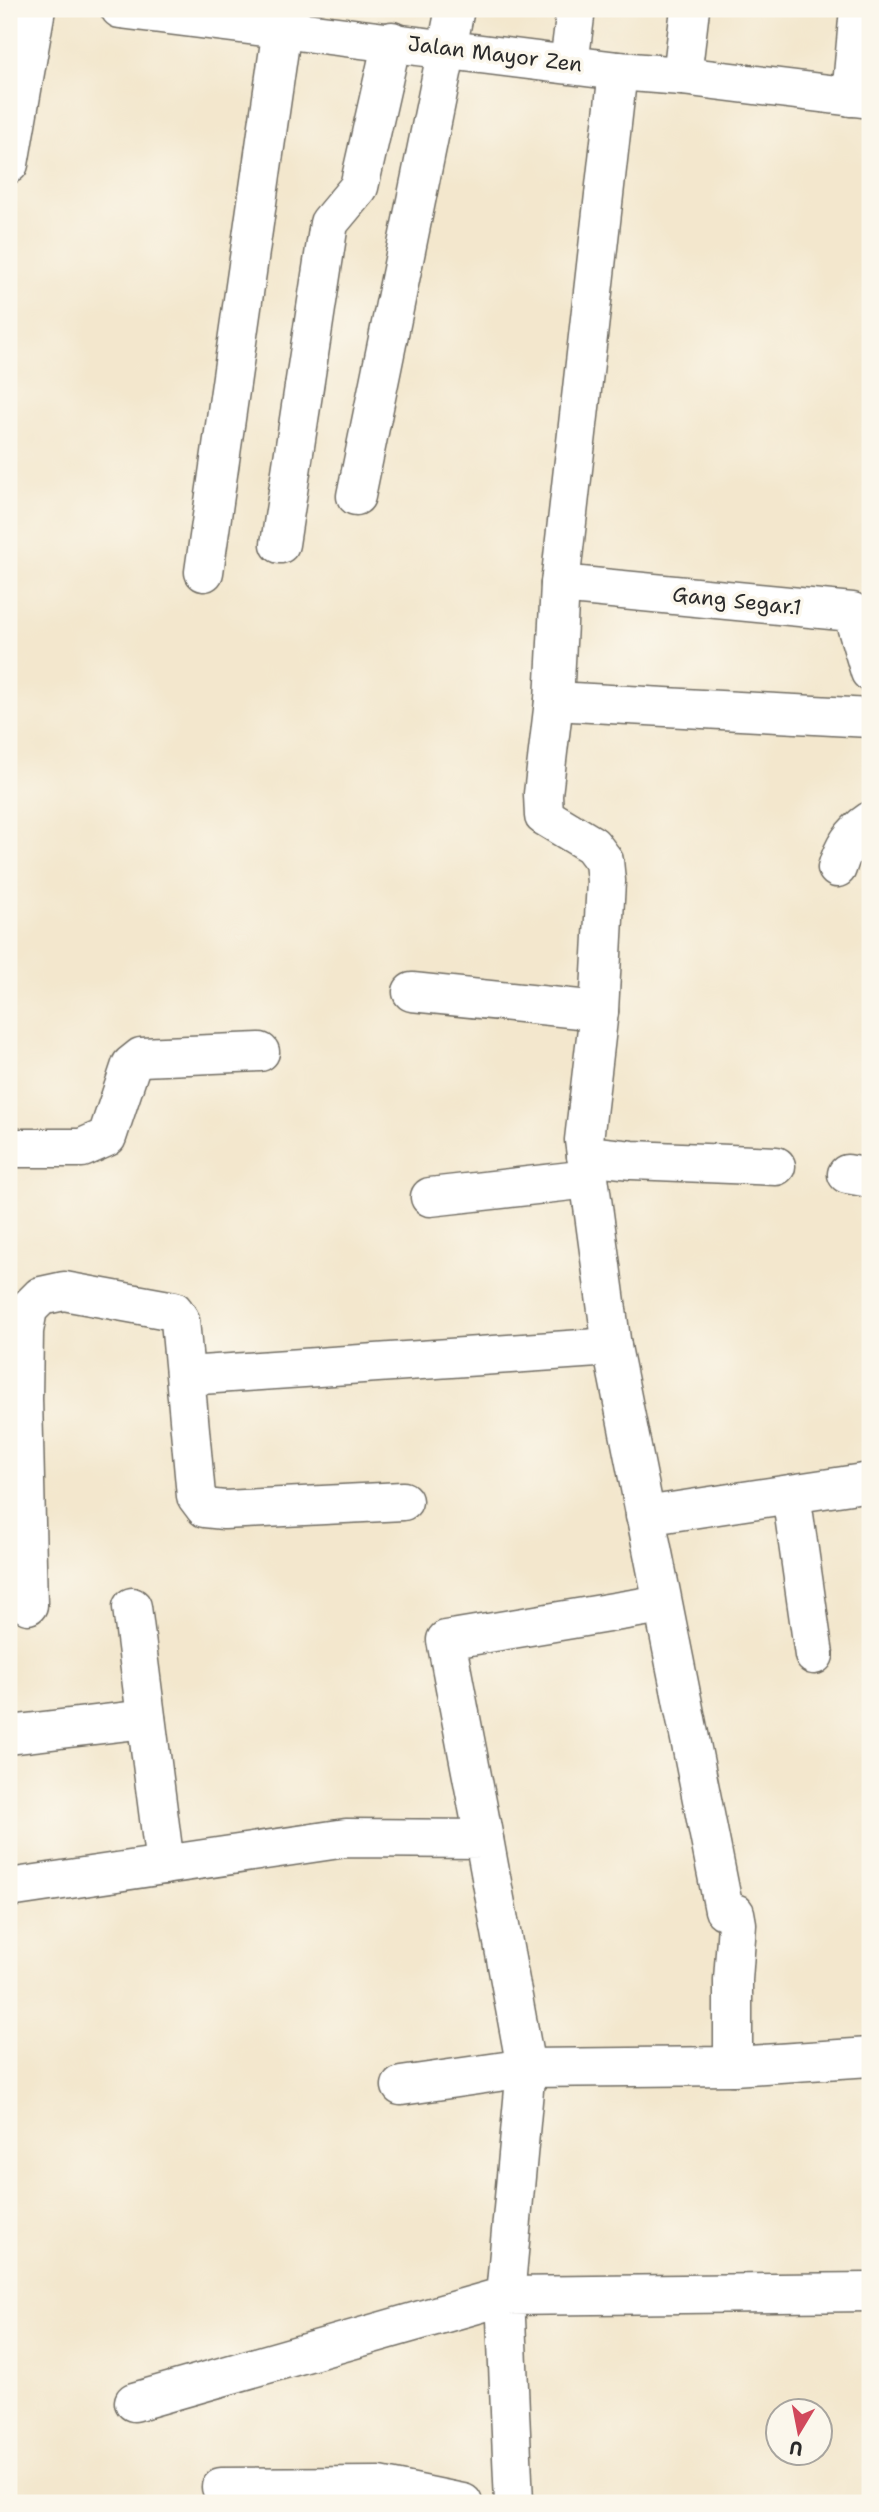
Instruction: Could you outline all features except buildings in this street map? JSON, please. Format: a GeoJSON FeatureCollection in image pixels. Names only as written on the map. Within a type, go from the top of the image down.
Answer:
{"type":"FeatureCollection","features":[{"type":"Feature","properties":{"kind":"street"},"geometry":{"type":"LineString","coordinates":[[9,164],[36,9]]}},
{"type":"Feature","properties":{"kind":"street","name":"Jalan Mayor Zen"},"geometry":{"type":"LineString","coordinates":[[120,9],[211,14],[282,28],[618,71],[861,98]]}},
{"type":"Feature","properties":{"kind":"street"},"geometry":{"type":"LineString","coordinates":[[355,496],[455,9]]}},
{"type":"Feature","properties":{"kind":"street"},"geometry":{"type":"LineString","coordinates":[[569,64],[576,9]]}},
{"type":"Feature","properties":{"kind":"street"},"geometry":{"type":"LineString","coordinates":[[682,76],[690,9]]}},
{"type":"Feature","properties":{"kind":"street"},"geometry":{"type":"LineString","coordinates":[[859,9],[861,98]]}},
{"type":"Feature","properties":{"kind":"street"},"geometry":{"type":"LineString","coordinates":[[204,572],[282,28]]}},
{"type":"Feature","properties":{"kind":"street"},"geometry":{"type":"LineString","coordinates":[[279,544],[330,223],[359,187],[391,41]]}},
{"type":"Feature","properties":{"kind":"street"},"geometry":{"type":"LineString","coordinates":[[618,71],[560,584],[554,701],[543,794],[544,816],[592,845],[604,861],[606,881],[599,1011],[584,1140],[612,1347],[662,1604],[723,1910],[735,1913],[737,1924],[733,1980],[733,2066]]}},
{"type":"Feature","properties":{"kind":"street","name":"Gang Segar.1"},"geometry":{"type":"LineString","coordinates":[[560,584],[852,612],[870,672]]}},
{"type":"Feature","properties":{"kind":"street"},"geometry":{"type":"LineString","coordinates":[[554,701],[870,718]]}},
{"type":"Feature","properties":{"kind":"street"},"geometry":{"type":"LineString","coordinates":[[837,868],[844,848],[859,828],[870,821]]}},
{"type":"Feature","properties":{"kind":"street"},"geometry":{"type":"LineString","coordinates":[[412,992],[599,1011]]}},
{"type":"Feature","properties":{"kind":"street"},"geometry":{"type":"LineString","coordinates":[[9,1149],[82,1148],[107,1137],[131,1065],[141,1057],[260,1052]]}},
{"type":"Feature","properties":{"kind":"street"},"geometry":{"type":"LineString","coordinates":[[430,1197],[632,1160],[776,1166]]}},
{"type":"Feature","properties":{"kind":"street"},"geometry":{"type":"LineString","coordinates":[[28,1605],[16,1400],[28,1310],[41,1296],[64,1291],[174,1311],[180,1320],[196,1496],[205,1508],[224,1510],[403,1501]]}},
{"type":"Feature","properties":{"kind":"street"},"geometry":{"type":"LineString","coordinates":[[186,1376],[612,1347]]}},
{"type":"Feature","properties":{"kind":"street"},"geometry":{"type":"LineString","coordinates":[[645,1516],[870,1482]]}},
{"type":"Feature","properties":{"kind":"street"},"geometry":{"type":"LineString","coordinates":[[791,1494],[814,1656]]}},
{"type":"Feature","properties":{"kind":"street"},"geometry":{"type":"LineString","coordinates":[[514,2503],[505,2296],[526,2068],[446,1640],[662,1604]]}},
{"type":"Feature","properties":{"kind":"street"},"geometry":{"type":"LineString","coordinates":[[132,1607],[165,1865]]}},
{"type":"Feature","properties":{"kind":"street"},"geometry":{"type":"LineString","coordinates":[[9,1735],[146,1719]]}},
{"type":"Feature","properties":{"kind":"street"},"geometry":{"type":"LineString","coordinates":[[9,1888],[346,1838],[484,1839]]}},
{"type":"Feature","properties":{"kind":"street"},"geometry":{"type":"LineString","coordinates":[[401,2086],[526,2068],[733,2066],[870,2057]]}},
{"type":"Feature","properties":{"kind":"street"},"geometry":{"type":"LineString","coordinates":[[134,2402],[505,2296],[870,2292]]}},
{"type":"Feature","properties":{"kind":"street"},"geometry":{"type":"LineString","coordinates":[[221,2487],[380,2486],[463,2503]]}}]}
